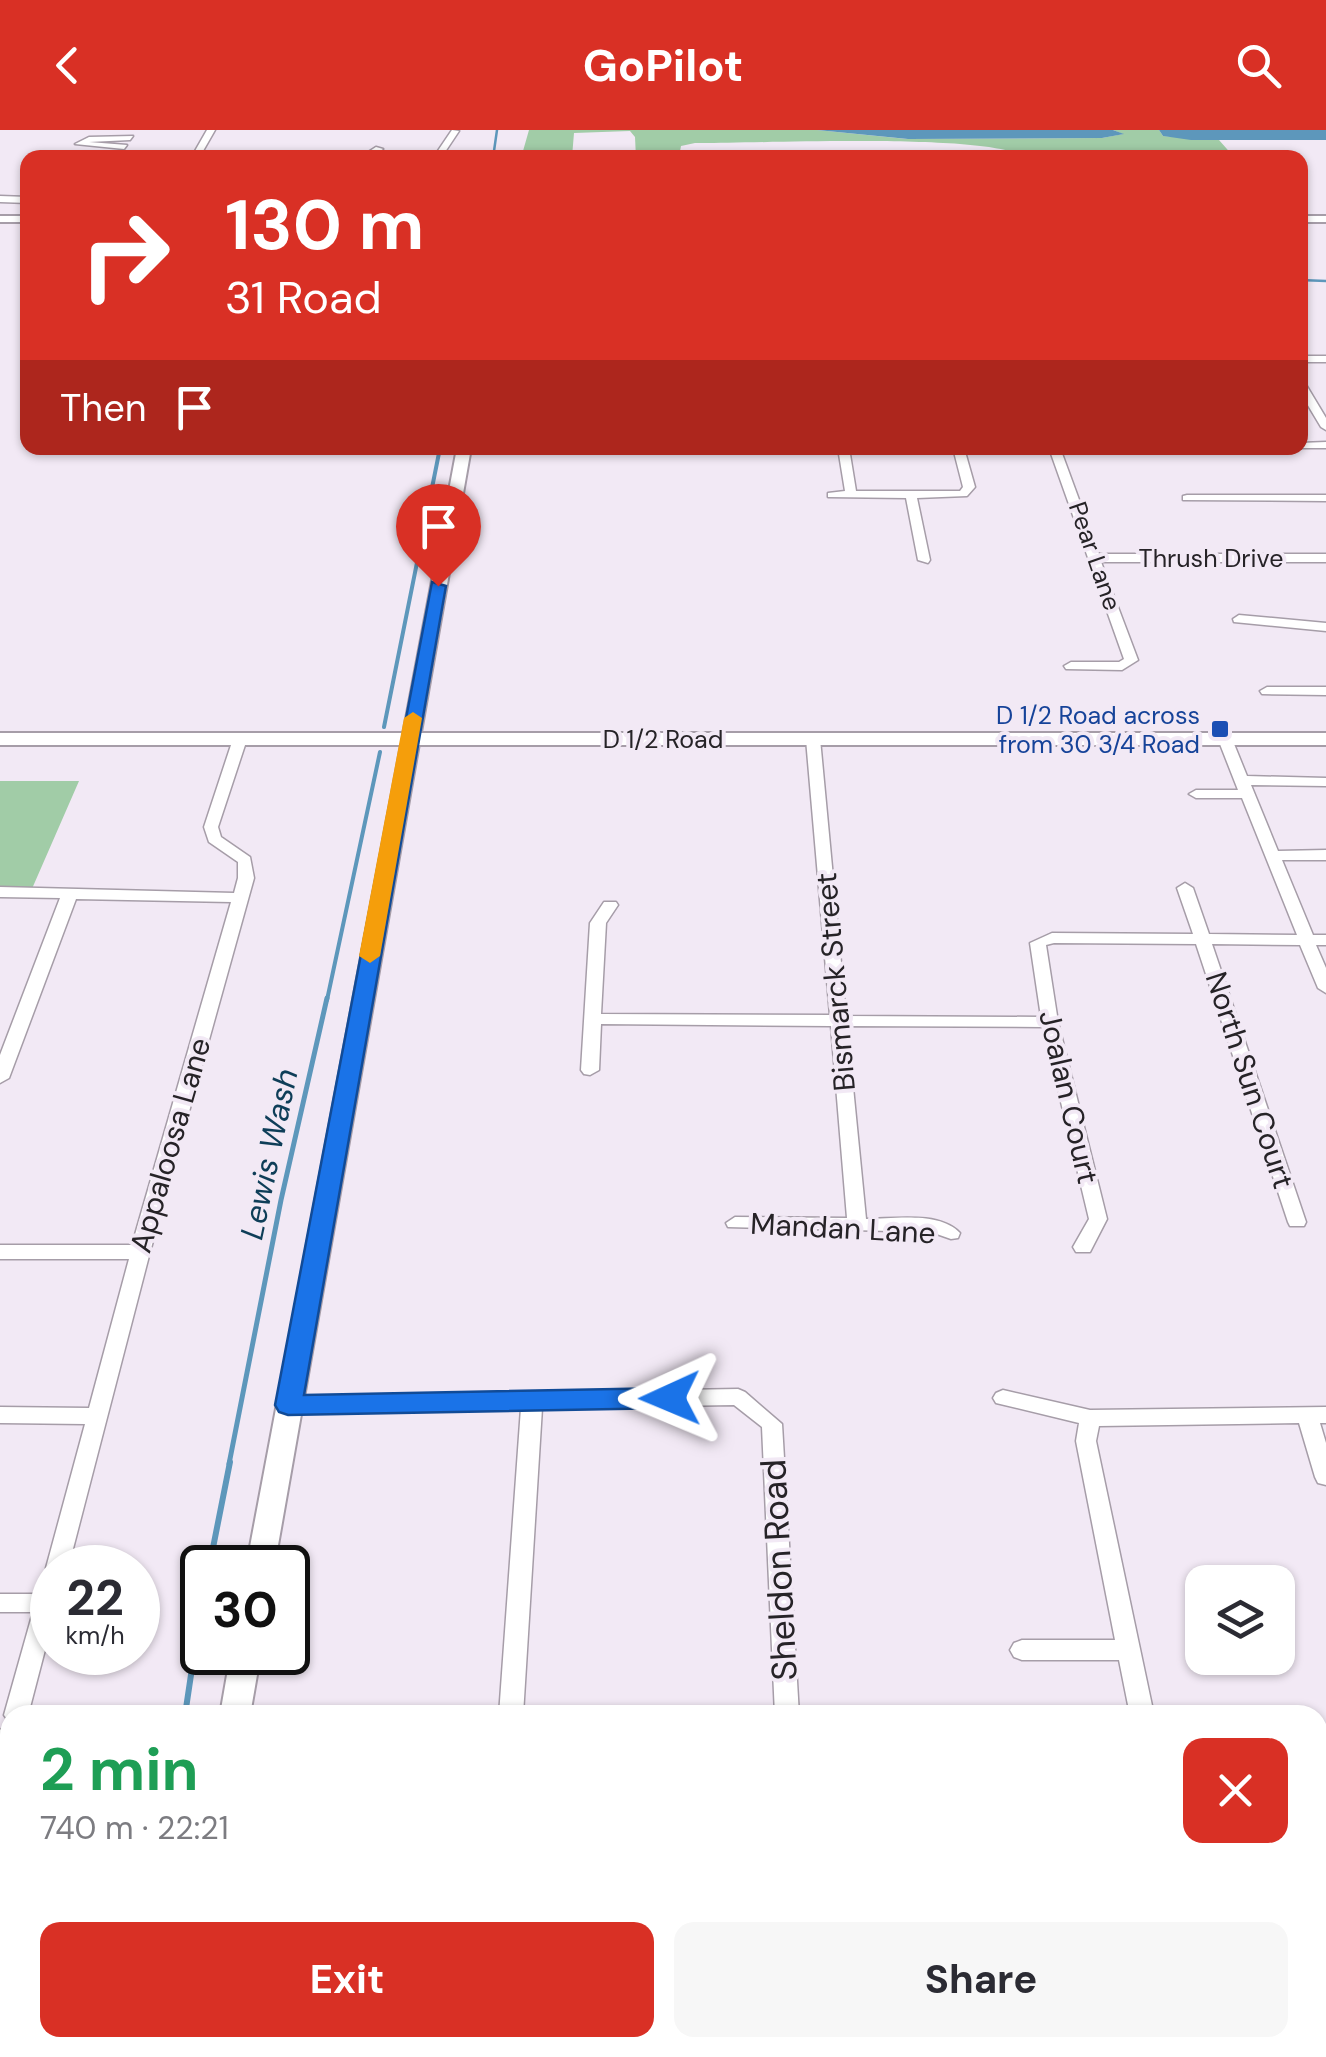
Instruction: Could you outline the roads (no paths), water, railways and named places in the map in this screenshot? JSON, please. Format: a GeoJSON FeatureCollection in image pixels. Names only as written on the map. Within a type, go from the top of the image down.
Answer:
{"type":"FeatureCollection","features":[{"type":"Feature","properties":{"kind":"main road","name":"D 1/2 Road"},"geometry":{"type":"LineString","coordinates":[[0,739],[1326,739]]}},
{"type":"Feature","properties":{"kind":"street"},"geometry":{"type":"LineString","coordinates":[[0,200],[20,200]]}},
{"type":"Feature","properties":{"kind":"street"},"geometry":{"type":"LineString","coordinates":[[0,217],[12,200]]}},
{"type":"Feature","properties":{"kind":"street"},"geometry":{"type":"LineString","coordinates":[[1308,396],[1326,426]]}},
{"type":"Feature","properties":{"kind":"street"},"geometry":{"type":"LineString","coordinates":[[264,1545],[463,455]]}},
{"type":"Feature","properties":{"kind":"street"},"geometry":{"type":"LineString","coordinates":[[844,455],[851,495]]}},
{"type":"Feature","properties":{"kind":"street"},"geometry":{"type":"LineString","coordinates":[[832,495],[966,492],[969,488],[961,455]]}},
{"type":"Feature","properties":{"kind":"street","name":"Pear Lane"},"geometry":{"type":"LineString","coordinates":[[1057,455],[1131,660],[1128,665],[1072,666]]}},
{"type":"Feature","properties":{"kind":"street"},"geometry":{"type":"LineString","coordinates":[[911,495],[924,560]]}},
{"type":"Feature","properties":{"kind":"street"},"geometry":{"type":"LineString","coordinates":[[1187,498],[1326,498]]}},
{"type":"Feature","properties":{"kind":"street","name":"Thrush Drive"},"geometry":{"type":"LineString","coordinates":[[1096,558],[1326,558]]}},
{"type":"Feature","properties":{"kind":"street"},"geometry":{"type":"LineString","coordinates":[[1238,620],[1326,627]]}},
{"type":"Feature","properties":{"kind":"street"},"geometry":{"type":"LineString","coordinates":[[1267,691],[1326,691]]}},
{"type":"Feature","properties":{"kind":"street","name":"Appaloosa Lane"},"geometry":{"type":"LineString","coordinates":[[62,1545],[246,878],[245,860],[214,839],[211,827],[240,739]]}},
{"type":"Feature","properties":{"kind":"street"},"geometry":{"type":"LineString","coordinates":[[1225,739],[1326,988]]}},
{"type":"Feature","properties":{"kind":"street","name":"Bismarck Street"},"geometry":{"type":"LineString","coordinates":[[812,740],[857,1225]]}},
{"type":"Feature","properties":{"kind":"street"},"geometry":{"type":"LineString","coordinates":[[1196,794],[1326,782]]}},
{"type":"Feature","properties":{"kind":"street"},"geometry":{"type":"LineString","coordinates":[[1272,856],[1326,856]]}},
{"type":"Feature","properties":{"kind":"street","name":"North Sun Court"},"geometry":{"type":"LineString","coordinates":[[1185,888],[1297,1222]]}},
{"type":"Feature","properties":{"kind":"street"},"geometry":{"type":"LineString","coordinates":[[0,892],[240,898]]}},
{"type":"Feature","properties":{"kind":"street"},"geometry":{"type":"LineString","coordinates":[[0,1078],[69,896]]}},
{"type":"Feature","properties":{"kind":"street"},"geometry":{"type":"LineString","coordinates":[[590,1070],[598,923],[610,904]]}},
{"type":"Feature","properties":{"kind":"street","name":"Joalan Court"},"geometry":{"type":"LineString","coordinates":[[1083,1247],[1098,1219],[1050,1022],[1038,943],[1052,938],[1202,939]]}},
{"type":"Feature","properties":{"kind":"street"},"geometry":{"type":"LineString","coordinates":[[1202,939],[1326,940]]}},
{"type":"Feature","properties":{"kind":"street"},"geometry":{"type":"LineString","coordinates":[[593,1020],[1050,1022]]}},
{"type":"Feature","properties":{"kind":"street","name":"Mandan Lane"},"geometry":{"type":"LineString","coordinates":[[736,1224],[933,1226],[952,1233]]}},
{"type":"Feature","properties":{"kind":"street"},"geometry":{"type":"LineString","coordinates":[[0,1252],[140,1252]]}},
{"type":"Feature","properties":{"kind":"street","name":"Sheldon Road"},"geometry":{"type":"LineString","coordinates":[[532,1401],[738,1397],[772,1424],[786,1705]]}},
{"type":"Feature","properties":{"kind":"street"},"geometry":{"type":"LineString","coordinates":[[1004,1398],[1090,1418],[1316,1416],[1326,1476]]}},
{"type":"Feature","properties":{"kind":"street"},"geometry":{"type":"LineString","coordinates":[[288,1405],[532,1401],[512,1705]]}},
{"type":"Feature","properties":{"kind":"street"},"geometry":{"type":"LineString","coordinates":[[0,1415],[97,1416]]}},
{"type":"Feature","properties":{"kind":"street"},"geometry":{"type":"LineString","coordinates":[[1090,1418],[1086,1442],[1140,1705]]}},
{"type":"Feature","properties":{"kind":"street"},"geometry":{"type":"LineString","coordinates":[[0,1603],[30,1597]]}},
{"type":"Feature","properties":{"kind":"street"},"geometry":{"type":"LineString","coordinates":[[1022,1650],[1126,1650]]}},
{"type":"Feature","properties":{"kind":"street"},"geometry":{"type":"LineString","coordinates":[[19,1705],[30,1665]]}},
{"type":"Feature","properties":{"kind":"street"},"geometry":{"type":"LineString","coordinates":[[237,1705],[242,1675]]}},
{"type":"Feature","properties":{"kind":"water"},"geometry":{"type":"Polygon","coordinates":[[[817,130],[1113,130],[1124,134],[1102,138],[908,139],[817,130]]]}},
{"type":"Feature","properties":{"kind":"water"},"geometry":{"type":"Polygon","coordinates":[[[1159,130],[1326,130],[1326,140],[1191,140],[1163,136],[1159,130]]]}},
{"type":"Feature","properties":{"kind":"waterway","name":"Lewis Wash"},"geometry":{"type":"LineString","coordinates":[[494,150],[497,130]]}},
{"type":"Feature","properties":{"kind":"waterway"},"geometry":{"type":"LineString","coordinates":[[1308,280],[1326,281]]}},
{"type":"Feature","properties":{"kind":"waterway","name":"Lewis Wash"},"geometry":{"type":"LineString","coordinates":[[384,727],[439,455]]}},
{"type":"Feature","properties":{"kind":"waterway","name":"Lewis Wash"},"geometry":{"type":"LineString","coordinates":[[327,1000],[380,752]]}},
{"type":"Feature","properties":{"kind":"waterway","name":"Lewis Wash"},"geometry":{"type":"LineString","coordinates":[[229,1464],[281,1200],[327,998]]}},
{"type":"Feature","properties":{"kind":"waterway","name":"Lewis Wash"},"geometry":{"type":"LineString","coordinates":[[214,1545],[230,1462]]}},
{"type":"Feature","properties":{"kind":"waterway","name":"Lewis Wash"},"geometry":{"type":"LineString","coordinates":[[186,1705],[191,1675]]}},
{"type":"Feature","properties":{"kind":"place","name":"D 1/2 Road across from 30 3/4 Road"},"geometry":{"type":"Point","coordinates":[1220,729]}}]}
